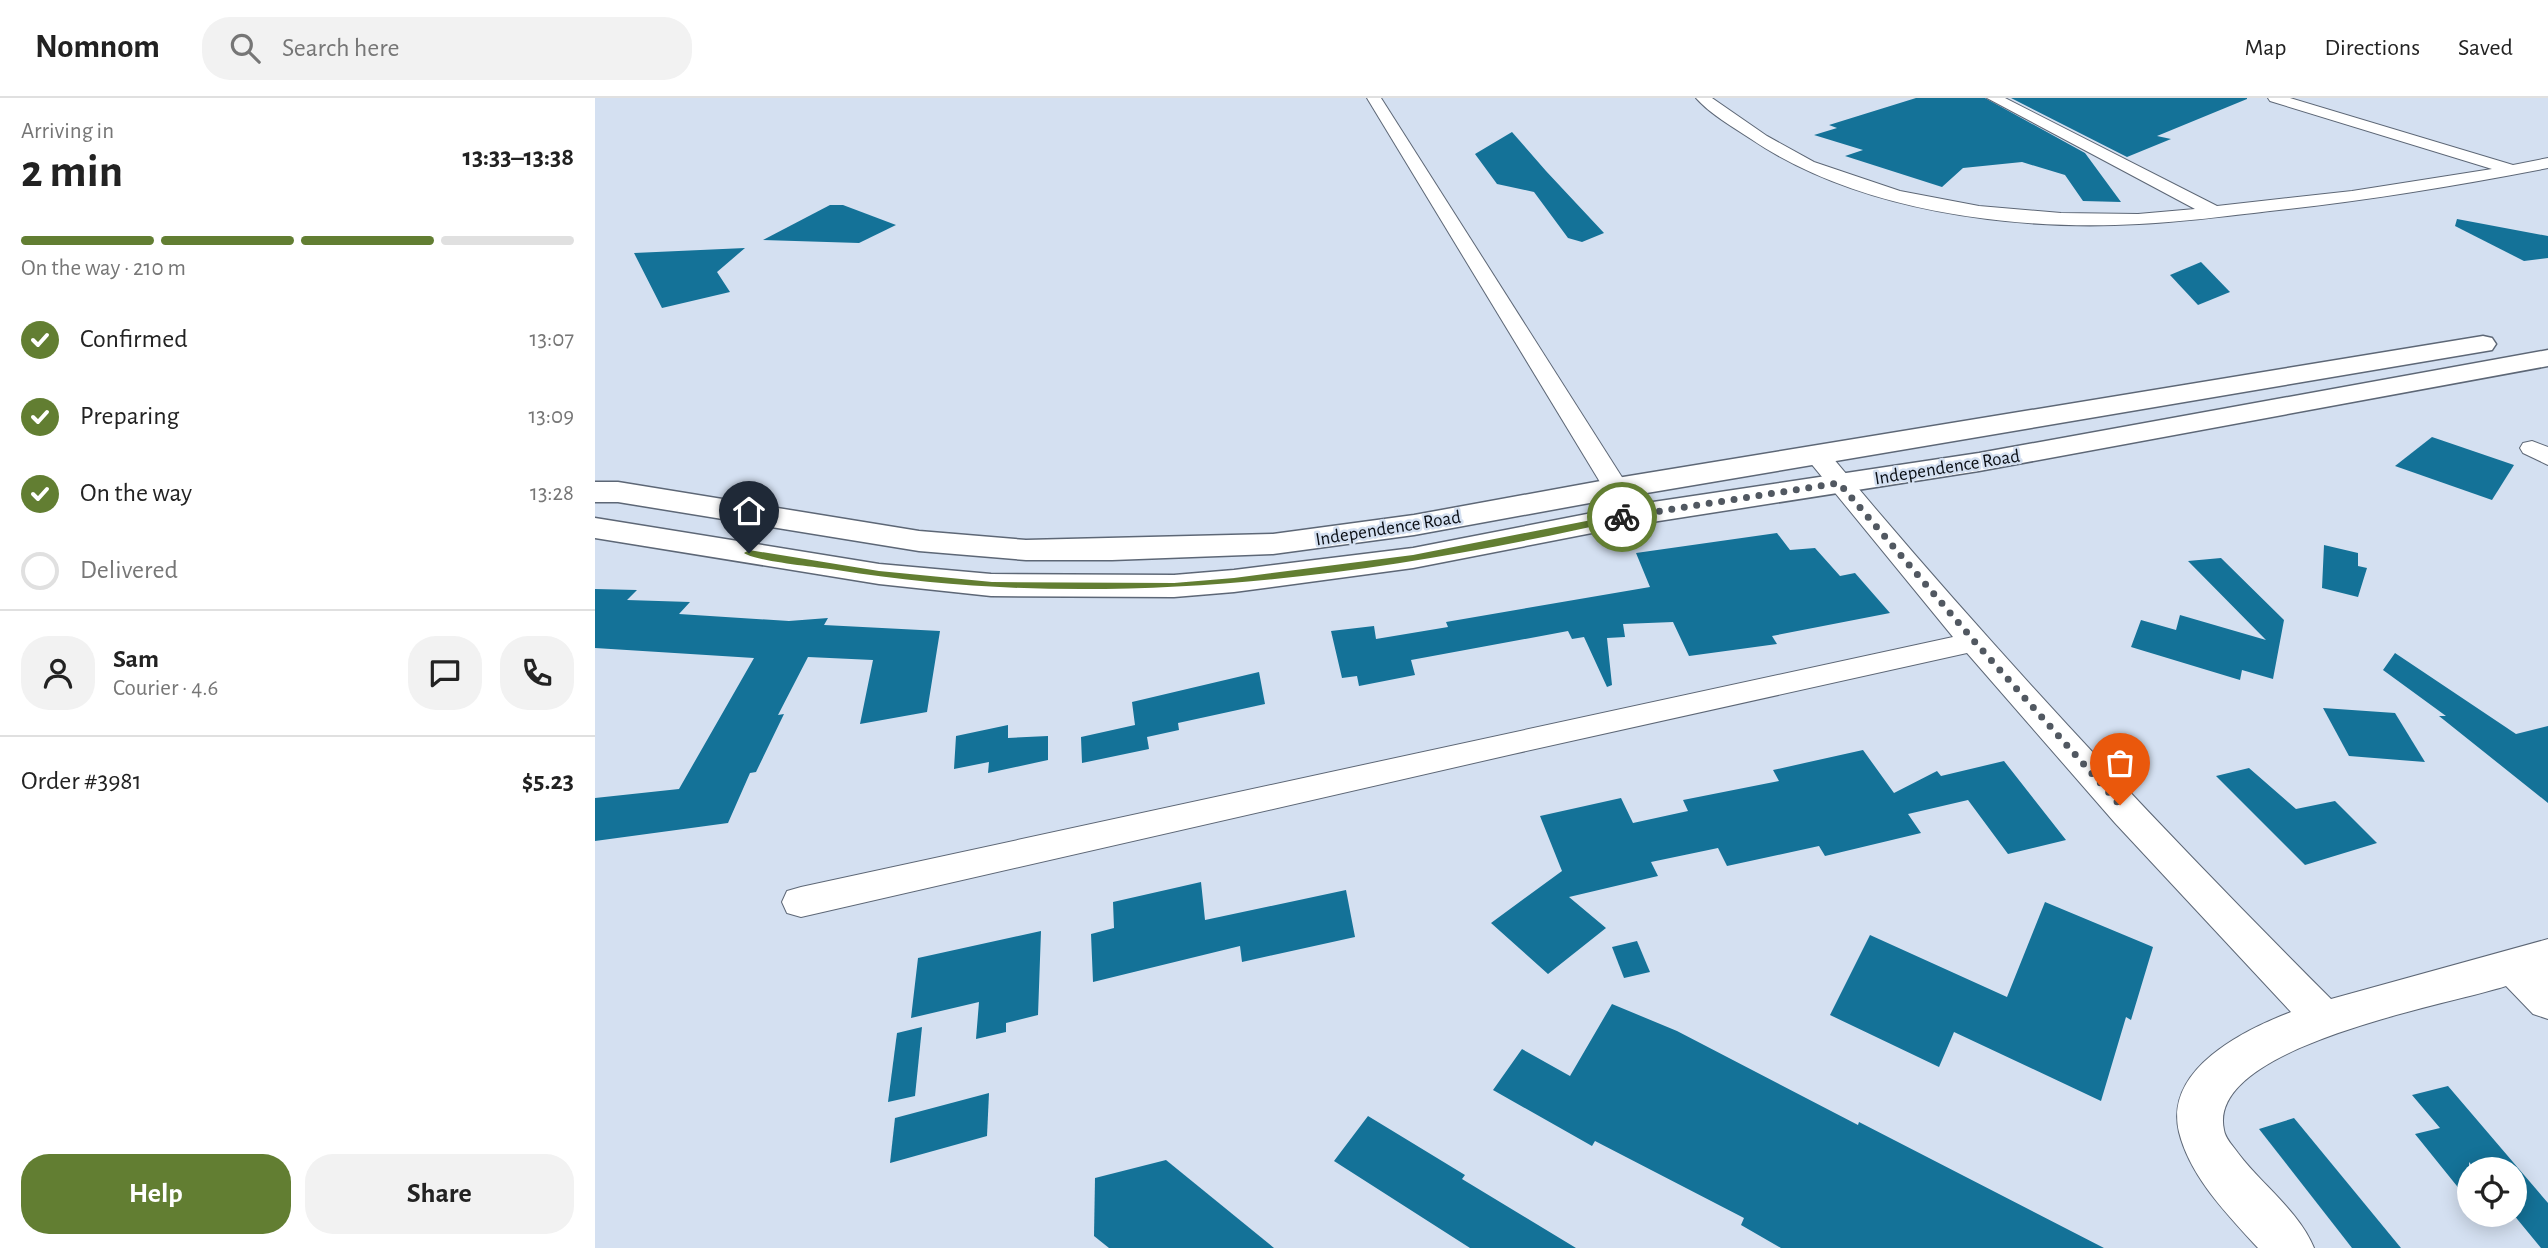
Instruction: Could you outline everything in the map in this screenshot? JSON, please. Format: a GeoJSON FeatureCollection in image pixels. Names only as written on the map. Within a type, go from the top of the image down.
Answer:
{"type":"FeatureCollection","features":[{"type":"Feature","properties":{"kind":"main road","name":"Independence Road"},"geometry":{"type":"LineString","coordinates":[[595,492],[618,492],[919,541],[1026,550],[1273,544],[1414,524],[2548,332]]}},
{"type":"Feature","properties":{"kind":"main road","name":"Independence Road"},"geometry":{"type":"LineString","coordinates":[[595,528],[879,574],[992,585],[1174,586],[1234,581],[1413,558],[1633,515],[1979,462],[2548,358]]}},
{"type":"Feature","properties":{"kind":"main road"},"geometry":{"type":"LineString","coordinates":[[595,542],[616,539],[671,541]]}},
{"type":"Feature","properties":{"kind":"street"},"geometry":{"type":"LineString","coordinates":[[1374,98],[1633,515]]}},
{"type":"Feature","properties":{"kind":"street"},"geometry":{"type":"LineString","coordinates":[[1703,98],[1761,140],[1793,159],[1857,184],[1909,197],[1979,209],[2068,218],[2137,219],[2349,197],[2548,163]]}},
{"type":"Feature","properties":{"kind":"street"},"geometry":{"type":"LineString","coordinates":[[1994,98],[2215,212]]}},
{"type":"Feature","properties":{"kind":"street"},"geometry":{"type":"LineString","coordinates":[[2274,98],[2514,170]]}},
{"type":"Feature","properties":{"kind":"street"},"geometry":{"type":"LineString","coordinates":[[1818,456],[1975,642],[2193,887],[2323,1018]]}},
{"type":"Feature","properties":{"kind":"street"},"geometry":{"type":"LineString","coordinates":[[801,902],[1975,642]]}},
{"type":"Feature","properties":{"kind":"street"},"geometry":{"type":"LineString","coordinates":[[2290,1248],[2215,1160],[2201,1129],[2200,1105],[2212,1080],[2235,1059],[2323,1018],[2530,962],[2548,1001]]}},
{"type":"Feature","properties":{"kind":"building"},"geometry":{"type":"Polygon","coordinates":[[[1916,98],[1985,98],[2085,153],[2121,202],[2083,201],[2065,175],[2022,162],[1963,168],[1942,187],[1845,156],[1863,150],[1814,135],[1837,128],[1829,125],[1916,98]]]}},
{"type":"Feature","properties":{"kind":"building"},"geometry":{"type":"Polygon","coordinates":[[[2011,98],[2247,99],[2157,136],[2171,139],[2127,157],[2011,98]]]}},
{"type":"Feature","properties":{"kind":"building"},"geometry":{"type":"Polygon","coordinates":[[[1512,132],[1604,233],[1582,242],[1568,238],[1534,192],[1497,184],[1475,154],[1512,132]]]}},
{"type":"Feature","properties":{"kind":"building"},"geometry":{"type":"Polygon","coordinates":[[[830,205],[843,205],[896,225],[859,243],[763,240],[830,205]]]}},
{"type":"Feature","properties":{"kind":"building"},"geometry":{"type":"Polygon","coordinates":[[[2457,219],[2548,236],[2548,258],[2524,261],[2455,226],[2457,219]]]}},
{"type":"Feature","properties":{"kind":"building"},"geometry":{"type":"Polygon","coordinates":[[[745,248],[717,272],[730,292],[662,308],[634,253],[745,248]]]}},
{"type":"Feature","properties":{"kind":"building"},"geometry":{"type":"Polygon","coordinates":[[[2201,262],[2230,292],[2198,305],[2170,275],[2201,262]]]}},
{"type":"Feature","properties":{"kind":"building"},"geometry":{"type":"Polygon","coordinates":[[[2432,437],[2514,465],[2492,500],[2395,466],[2432,437]]]}},
{"type":"Feature","properties":{"kind":"building"},"geometry":{"type":"Polygon","coordinates":[[[1777,533],[1790,550],[1815,548],[1840,576],[1855,573],[1890,613],[1772,636],[1777,644],[1689,656],[1673,622],[1623,624],[1625,637],[1607,638],[1612,685],[1607,687],[1584,637],[1572,639],[1568,631],[1411,660],[1415,675],[1359,686],[1357,676],[1342,678],[1331,631],[1374,626],[1376,639],[1448,627],[1446,622],[1650,587],[1636,553],[1777,533]]]}},
{"type":"Feature","properties":{"kind":"building"},"geometry":{"type":"Polygon","coordinates":[[[2324,545],[2358,553],[2358,566],[2367,568],[2358,597],[2322,588],[2324,545]]]}},
{"type":"Feature","properties":{"kind":"building"},"geometry":{"type":"Polygon","coordinates":[[[2221,558],[2284,620],[2273,679],[2242,670],[2240,680],[2131,647],[2141,620],[2176,630],[2180,615],[2266,640],[2188,561],[2221,558]]]}},
{"type":"Feature","properties":{"kind":"building"},"geometry":{"type":"Polygon","coordinates":[[[595,589],[637,590],[627,600],[690,602],[679,614],[789,621],[828,618],[824,625],[940,631],[927,712],[860,724],[873,660],[808,657],[778,715],[784,714],[756,772],[750,773],[728,823],[595,841],[595,798],[679,789],[754,658],[595,648],[595,589]]]}},
{"type":"Feature","properties":{"kind":"building"},"geometry":{"type":"Polygon","coordinates":[[[2395,653],[2516,734],[2548,726],[2548,803],[2439,716],[2446,716],[2383,670],[2395,653]]]}},
{"type":"Feature","properties":{"kind":"building"},"geometry":{"type":"Polygon","coordinates":[[[1259,672],[1265,704],[1178,723],[1179,730],[1147,737],[1149,749],[1082,763],[1081,737],[1135,725],[1132,702],[1259,672]]]}},
{"type":"Feature","properties":{"kind":"building"},"geometry":{"type":"Polygon","coordinates":[[[2323,708],[2395,713],[2425,762],[2349,756],[2323,708]]]}},
{"type":"Feature","properties":{"kind":"building"},"geometry":{"type":"Polygon","coordinates":[[[1008,725],[1008,738],[1048,736],[1048,760],[988,773],[989,762],[954,769],[956,736],[1008,725]]]}},
{"type":"Feature","properties":{"kind":"building"},"geometry":{"type":"Polygon","coordinates":[[[1863,750],[1894,793],[1937,771],[1941,776],[2004,761],[2066,840],[2008,854],[1968,800],[1908,814],[1921,833],[1825,856],[1819,846],[1727,866],[1718,848],[1651,862],[1658,876],[1569,897],[1606,928],[1548,974],[1491,923],[1562,871],[1540,816],[1621,798],[1633,823],[1688,811],[1683,800],[1779,781],[1773,770],[1863,750]]]}},
{"type":"Feature","properties":{"kind":"building"},"geometry":{"type":"Polygon","coordinates":[[[2249,768],[2296,809],[2335,801],[2377,843],[2305,865],[2216,776],[2249,768]]]}},
{"type":"Feature","properties":{"kind":"building"},"geometry":{"type":"Polygon","coordinates":[[[1201,882],[1205,920],[1346,890],[1355,937],[1242,962],[1240,946],[1093,982],[1091,934],[1114,928],[1113,902],[1201,882]]]}},
{"type":"Feature","properties":{"kind":"building"},"geometry":{"type":"Polygon","coordinates":[[[2045,902],[2153,947],[2131,1020],[2126,1017],[2101,1101],[1954,1032],[1939,1067],[1830,1015],[1870,935],[2007,997],[2045,902]]]}},
{"type":"Feature","properties":{"kind":"building"},"geometry":{"type":"Polygon","coordinates":[[[1041,931],[1038,1015],[1006,1023],[1006,1032],[976,1039],[979,1002],[911,1018],[918,958],[1041,931]]]}},
{"type":"Feature","properties":{"kind":"building"},"geometry":{"type":"Polygon","coordinates":[[[1637,941],[1650,972],[1624,978],[1612,947],[1637,941]]]}},
{"type":"Feature","properties":{"kind":"building"},"geometry":{"type":"Polygon","coordinates":[[[1612,1004],[1677,1031],[2104,1248],[1781,1248],[1741,1225],[1744,1218],[1595,1141],[1592,1146],[1493,1090],[1522,1049],[1570,1076],[1612,1004]]]}},
{"type":"Feature","properties":{"kind":"building"},"geometry":{"type":"Polygon","coordinates":[[[922,1027],[915,1096],[888,1102],[897,1033],[922,1027]]]}},
{"type":"Feature","properties":{"kind":"building"},"geometry":{"type":"Polygon","coordinates":[[[2448,1086],[2509,1157],[2457,1157],[2457,1186],[2415,1134],[2440,1128],[2412,1095],[2448,1086]]]}},
{"type":"Feature","properties":{"kind":"building"},"geometry":{"type":"Polygon","coordinates":[[[989,1093],[987,1136],[890,1163],[895,1118],[989,1093]]]}},
{"type":"Feature","properties":{"kind":"building"},"geometry":{"type":"Polygon","coordinates":[[[1368,1116],[1465,1175],[1462,1179],[1576,1248],[1470,1248],[1334,1161],[1368,1116]]]}},
{"type":"Feature","properties":{"kind":"building"},"geometry":{"type":"Polygon","coordinates":[[[2294,1118],[2401,1248],[2352,1248],[2259,1129],[2294,1118]]]}},
{"type":"Feature","properties":{"kind":"building"},"geometry":{"type":"Polygon","coordinates":[[[1166,1160],[1274,1248],[1109,1248],[1094,1236],[1095,1178],[1166,1160]]]}},
{"type":"Feature","properties":{"kind":"building"},"geometry":{"type":"Polygon","coordinates":[[[2527,1178],[2548,1203],[2548,1248],[2541,1248],[2524,1227],[2527,1227],[2527,1178]]]}},
{"type":"Feature","properties":{"kind":"way so far"},"geometry":{"type":"LineString","coordinates":[[1622,517],[1839,483],[2120,805]]}},
{"type":"Feature","properties":{"kind":"route"},"geometry":{"type":"LineString","coordinates":[[749,553],[879,574],[992,585],[1174,586],[1413,558],[1622,517]]}}]}
